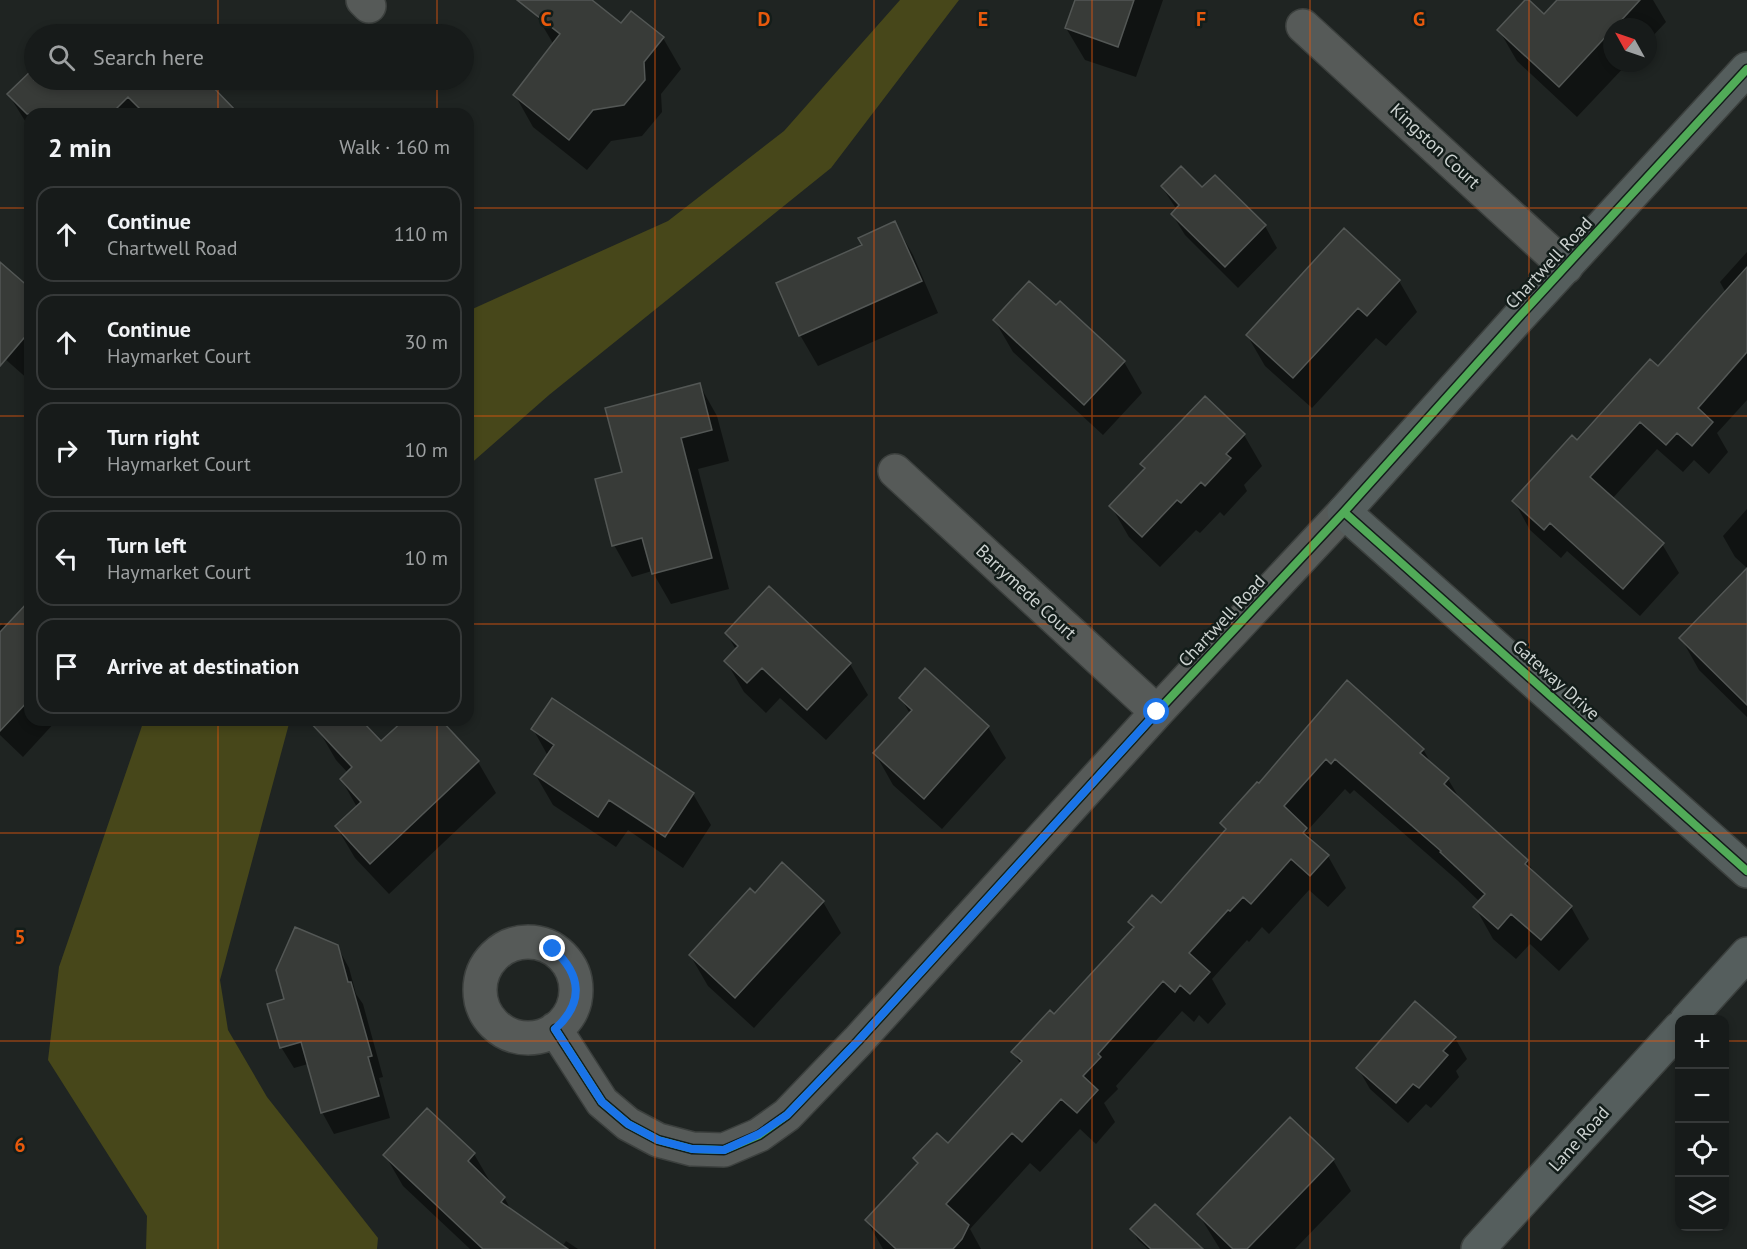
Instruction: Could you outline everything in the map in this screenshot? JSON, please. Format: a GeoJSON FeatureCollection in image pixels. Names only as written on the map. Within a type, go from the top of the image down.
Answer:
{"type":"FeatureCollection","features":[{"type":"Feature","properties":{"kind":"street","name":"Kingston Court"},"geometry":{"type":"LineString","coordinates":[[1303,26],[1566,267]]}},
{"type":"Feature","properties":{"kind":"street","name":"Chartwell Road"},"geometry":{"type":"LineString","coordinates":[[555,1029],[602,1102],[628,1124],[658,1140],[692,1149],[724,1150],[759,1134],[787,1115],[858,1041],[1157,712],[1344,512],[1747,69]]}},
{"type":"Feature","properties":{"kind":"street","name":"Barrymede Court"},"geometry":{"type":"LineString","coordinates":[[895,471],[1157,712]]}},
{"type":"Feature","properties":{"kind":"street","name":"Gateway Drive"},"geometry":{"type":"LineString","coordinates":[[1344,512],[1747,871]]}},
{"type":"Feature","properties":{"kind":"street"},"geometry":{"type":"LineString","coordinates":[[1692,1015],[1747,954]]}},
{"type":"Feature","properties":{"kind":"street","name":"Lane Road"},"geometry":{"type":"LineString","coordinates":[[1478,1249],[1675,1033]]}},
{"type":"Feature","properties":{"kind":"shaded area"},"geometry":{"type":"Polygon","coordinates":[[[900,0],[959,0],[831,168],[549,395],[474,461],[474,308],[668,221],[784,131],[900,0]]]}},
{"type":"Feature","properties":{"kind":"shaded area"},"geometry":{"type":"Polygon","coordinates":[[[142,726],[288,726],[220,980],[228,1030],[267,1097],[378,1238],[377,1249],[146,1249],[147,1216],[48,1060],[59,967],[142,726]]]}},
{"type":"Feature","properties":{"kind":"building"},"geometry":{"type":"Polygon","coordinates":[[[517,0],[592,0],[621,23],[631,11],[664,37],[644,62],[645,80],[624,105],[593,110],[569,140],[513,95],[560,34],[517,0]]]}},
{"type":"Feature","properties":{"kind":"building"},"geometry":{"type":"Polygon","coordinates":[[[1075,0],[1134,0],[1118,47],[1065,28],[1075,0]]]}},
{"type":"Feature","properties":{"kind":"building"},"geometry":{"type":"Polygon","coordinates":[[[1525,0],[1529,0],[1544,14],[1557,0],[1640,0],[1623,18],[1603,18],[1603,40],[1559,87],[1497,30],[1525,0]]]}},
{"type":"Feature","properties":{"kind":"building"},"geometry":{"type":"Polygon","coordinates":[[[24,78],[24,90],[216,90],[233,108],[139,108],[128,97],[117,108],[24,108],[24,111],[7,94],[24,78]]]}},
{"type":"Feature","properties":{"kind":"building"},"geometry":{"type":"Polygon","coordinates":[[[1181,166],[1202,187],[1215,175],[1266,225],[1225,267],[1171,214],[1179,205],[1161,186],[1181,166]]]}},
{"type":"Feature","properties":{"kind":"building"},"geometry":{"type":"Polygon","coordinates":[[[895,221],[922,281],[799,336],[776,283],[862,245],[858,238],[895,221]]]}},
{"type":"Feature","properties":{"kind":"building"},"geometry":{"type":"Polygon","coordinates":[[[1344,228],[1400,280],[1367,316],[1358,308],[1293,378],[1246,335],[1344,228]]]}},
{"type":"Feature","properties":{"kind":"building"},"geometry":{"type":"Polygon","coordinates":[[[0,262],[24,283],[24,338],[0,366],[0,262]]]}},
{"type":"Feature","properties":{"kind":"building"},"geometry":{"type":"Polygon","coordinates":[[[1747,267],[1747,352],[1698,408],[1713,422],[1692,446],[1677,433],[1666,445],[1640,422],[1590,477],[1664,543],[1623,589],[1550,523],[1544,530],[1512,501],[1572,435],[1577,440],[1650,359],[1658,366],[1747,267]]]}},
{"type":"Feature","properties":{"kind":"building"},"geometry":{"type":"Polygon","coordinates":[[[1029,281],[1056,305],[1060,301],[1125,361],[1084,405],[993,320],[1029,281]]]}},
{"type":"Feature","properties":{"kind":"building"},"geometry":{"type":"Polygon","coordinates":[[[700,383],[712,430],[681,438],[712,558],[652,574],[642,538],[612,546],[595,479],[622,472],[605,408],[700,383]]]}},
{"type":"Feature","properties":{"kind":"building"},"geometry":{"type":"Polygon","coordinates":[[[1205,396],[1245,434],[1226,454],[1231,458],[1205,486],[1201,482],[1181,503],[1177,500],[1142,537],[1109,506],[1145,468],[1140,464],[1205,396]]]}},
{"type":"Feature","properties":{"kind":"building"},"geometry":{"type":"Polygon","coordinates":[[[1747,568],[1747,705],[1679,638],[1747,568]]]}},
{"type":"Feature","properties":{"kind":"building"},"geometry":{"type":"Polygon","coordinates":[[[769,586],[851,663],[807,710],[762,668],[747,683],[724,661],[738,646],[725,633],[769,586]]]}},
{"type":"Feature","properties":{"kind":"building"},"geometry":{"type":"Polygon","coordinates":[[[24,606],[24,705],[0,731],[0,632],[24,606]]]}},
{"type":"Feature","properties":{"kind":"building"},"geometry":{"type":"Polygon","coordinates":[[[925,668],[989,726],[924,799],[873,753],[912,710],[899,698],[925,668]]]}},
{"type":"Feature","properties":{"kind":"building"},"geometry":{"type":"Polygon","coordinates":[[[1347,680],[1424,749],[1420,753],[1449,778],[1444,784],[1528,860],[1525,864],[1572,906],[1541,940],[1511,914],[1498,929],[1473,907],[1485,894],[1441,851],[1335,759],[1331,764],[1326,759],[1284,806],[1307,828],[1303,833],[1329,855],[1310,876],[1291,859],[1251,904],[1243,897],[1230,911],[1228,910],[1189,953],[1210,972],[1190,994],[1180,985],[1175,992],[1163,981],[1098,1054],[1101,1057],[1083,1076],[1098,1090],[1077,1113],[1061,1099],[1022,1142],[1012,1133],[946,1204],[969,1225],[962,1239],[953,1249],[896,1249],[865,1220],[918,1163],[913,1158],[937,1133],[948,1143],[1022,1061],[1011,1052],[1050,1010],[1054,1014],[1134,927],[1128,922],[1152,895],[1161,903],[1226,829],[1220,823],[1257,782],[1259,783],[1347,680]]]}},
{"type":"Feature","properties":{"kind":"building"},"geometry":{"type":"Polygon","coordinates":[[[552,698],[694,793],[665,837],[609,800],[598,817],[534,774],[554,745],[531,729],[552,698]]]}},
{"type":"Feature","properties":{"kind":"building"},"geometry":{"type":"Polygon","coordinates":[[[314,726],[367,726],[381,741],[397,726],[447,726],[479,761],[370,864],[335,826],[361,802],[340,779],[352,767],[314,726]]]}},
{"type":"Feature","properties":{"kind":"building"},"geometry":{"type":"Polygon","coordinates":[[[782,862],[824,901],[735,998],[689,955],[750,888],[755,893],[782,862]]]}},
{"type":"Feature","properties":{"kind":"building"},"geometry":{"type":"Polygon","coordinates":[[[295,927],[338,945],[372,1056],[368,1057],[379,1096],[321,1113],[301,1042],[280,1048],[267,1004],[284,999],[276,970],[295,927]]]}},
{"type":"Feature","properties":{"kind":"building"},"geometry":{"type":"Polygon","coordinates":[[[1415,1001],[1456,1037],[1443,1051],[1448,1055],[1419,1088],[1413,1084],[1396,1103],[1356,1068],[1415,1001]]]}},
{"type":"Feature","properties":{"kind":"building"},"geometry":{"type":"Polygon","coordinates":[[[427,1108],[475,1153],[468,1161],[505,1197],[501,1202],[568,1249],[483,1249],[383,1155],[427,1108]]]}},
{"type":"Feature","properties":{"kind":"building"},"geometry":{"type":"Polygon","coordinates":[[[1290,1117],[1334,1159],[1247,1249],[1233,1249],[1197,1214],[1290,1117]]]}},
{"type":"Feature","properties":{"kind":"building"},"geometry":{"type":"Polygon","coordinates":[[[1155,1204],[1203,1249],[1151,1249],[1130,1229],[1155,1204]]]}},
{"type":"Feature","properties":{"kind":"cycle path"},"geometry":{"type":"LineString","coordinates":[[555,1029],[602,1102],[628,1124],[658,1140],[692,1149],[724,1150],[759,1135],[787,1115],[858,1041],[1157,712],[1344,512],[1518,318],[1747,69]]}},
{"type":"Feature","properties":{"kind":"cycle path"},"geometry":{"type":"LineString","coordinates":[[1344,512],[1747,871]]}},
{"type":"Feature","properties":{"kind":"route"},"geometry":{"type":"LineString","coordinates":[[553,949],[565,959],[573,973],[576,988],[574,1004],[567,1018],[555,1029],[602,1102],[628,1124],[658,1140],[692,1149],[724,1150],[759,1134],[787,1115],[858,1041],[1157,712]]}}]}
